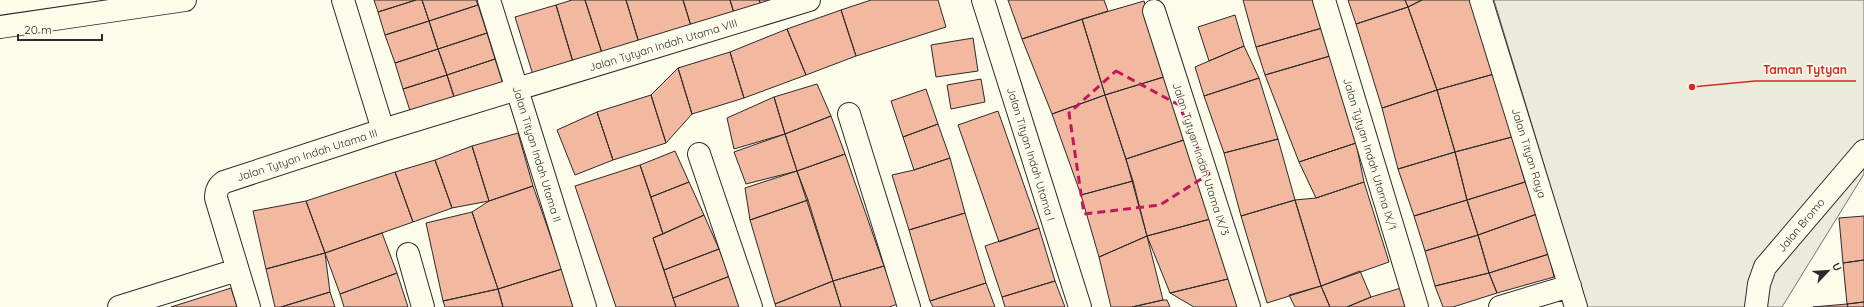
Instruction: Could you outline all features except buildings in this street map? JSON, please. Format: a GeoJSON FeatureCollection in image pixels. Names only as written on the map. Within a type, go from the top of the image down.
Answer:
{"type":"FeatureCollection","features":[{"type":"Feature","properties":{"kind":"street"},"geometry":{"type":"LineString","coordinates":[[0,27],[184,0]]}},
{"type":"Feature","properties":{"kind":"street"},"geometry":{"type":"LineString","coordinates":[[343,0],[383,130]]}},
{"type":"Feature","properties":{"kind":"street","name":"Jalan Tityan Indah Utama II"},"geometry":{"type":"LineString","coordinates":[[489,0],[585,307]]}},
{"type":"Feature","properties":{"kind":"street","name":"Jalan Tytyan Indah Utama VIII"},"geometry":{"type":"LineString","coordinates":[[517,90],[808,0]]}},
{"type":"Feature","properties":{"kind":"street","name":"Jalan Tityan Indah Utama I"},"geometry":{"type":"LineString","coordinates":[[983,0],[1080,307]]}},
{"type":"Feature","properties":{"kind":"street","name":"Jalan Tytyan Indah Utama IX/1"},"geometry":{"type":"LineString","coordinates":[[1324,0],[1417,307]]}},
{"type":"Feature","properties":{"kind":"street","name":"Jalan Tityan Raya"},"geometry":{"type":"LineString","coordinates":[[1481,0],[1576,307]]}},
{"type":"Feature","properties":{"kind":"street","name":"Jalan Tytyan Indah Utama IX/3"},"geometry":{"type":"LineString","coordinates":[[1154,11],[1249,307]]}},
{"type":"Feature","properties":{"kind":"street","name":"Jalan Tytyan Indah Utama III"},"geometry":{"type":"LineString","coordinates":[[249,307],[216,198],[216,192],[219,186],[224,182],[383,130],[517,90]]}},
{"type":"Feature","properties":{"kind":"street"},"geometry":{"type":"LineString","coordinates":[[849,114],[909,307]]}},
{"type":"Feature","properties":{"kind":"street","name":"Jalan Bromo"},"geometry":{"type":"LineString","coordinates":[[1756,307],[1759,284],[1765,267],[1864,150]]}},
{"type":"Feature","properties":{"kind":"street"},"geometry":{"type":"LineString","coordinates":[[699,154],[751,307]]}},
{"type":"Feature","properties":{"kind":"street"},"geometry":{"type":"LineString","coordinates":[[408,254],[423,307]]}},
{"type":"Feature","properties":{"kind":"street"},"geometry":{"type":"LineString","coordinates":[[119,307],[237,270]]}},
{"type":"Feature","properties":{"kind":"street"},"geometry":{"type":"LineString","coordinates":[[1500,307],[1570,286]]}},
{"type":"Feature","properties":{"kind":"highlighted area"},"geometry":{"type":"Polygon","coordinates":[[[1116,71],[1179,105],[1209,174],[1160,205],[1084,214],[1069,113],[1116,71]]]}},
{"type":"Feature","properties":{"kind":"shaded area"},"geometry":{"type":"Polygon","coordinates":[[[1494,0],[1864,0],[1864,174],[1782,307],[1587,307],[1494,0]]]}},
{"type":"Feature","properties":{"kind":"place","name":"Taman Tytyan"},"geometry":{"type":"Point","coordinates":[1692,87]}}]}
